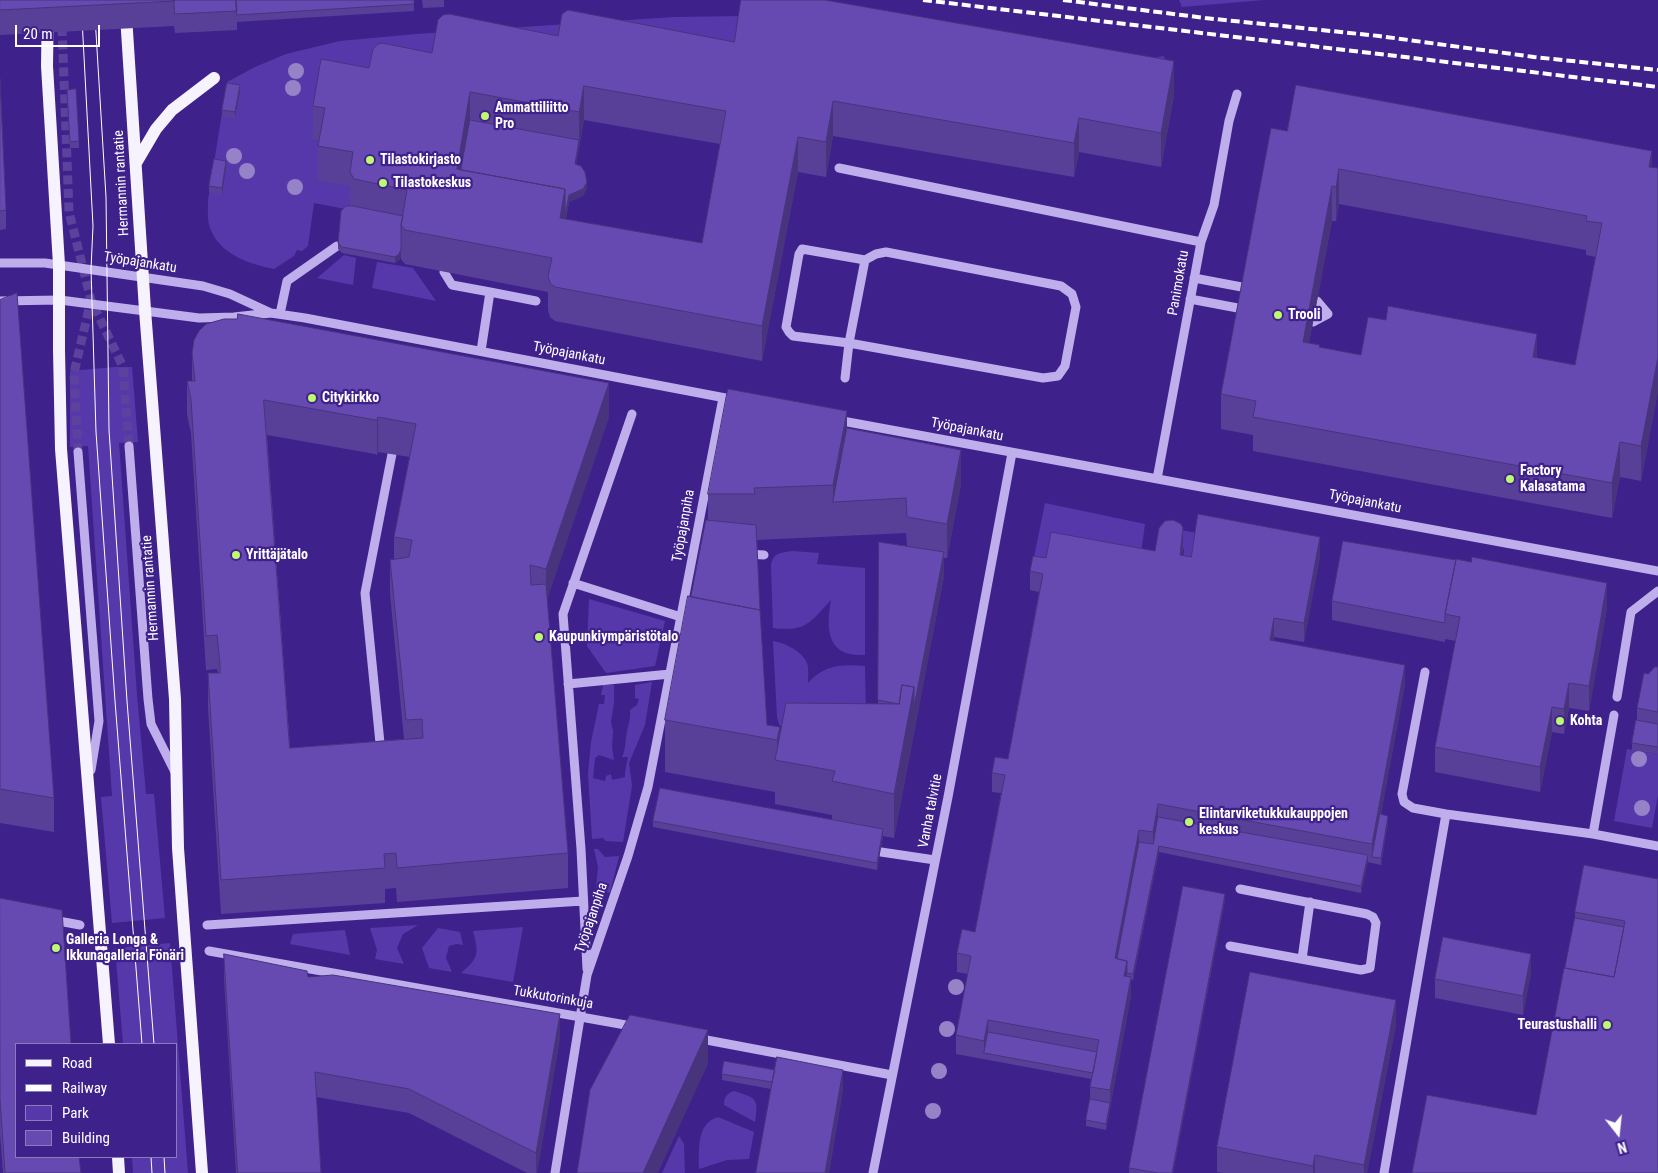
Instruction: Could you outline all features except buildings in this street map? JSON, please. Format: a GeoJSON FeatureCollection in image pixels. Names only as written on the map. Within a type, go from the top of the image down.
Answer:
{"type":"FeatureCollection","features":[{"type":"Feature","properties":{"kind":"main road"},"geometry":{"type":"LineString","coordinates":[[48,0],[48,66],[59,265],[61,449],[109,1043]]}},
{"type":"Feature","properties":{"kind":"main road","name":"Hermannin rantatie"},"geometry":{"type":"LineString","coordinates":[[126,0],[142,276],[175,699],[178,848],[202,1173]]}},
{"type":"Feature","properties":{"kind":"main road"},"geometry":{"type":"LineString","coordinates":[[136,163],[156,128],[172,110],[214,78]]}},
{"type":"Feature","properties":{"kind":"street","name":"Panimokatu"},"geometry":{"type":"LineString","coordinates":[[1157,479],[1201,242],[1214,205],[1229,121],[1238,94]]}},
{"type":"Feature","properties":{"kind":"street"},"geometry":{"type":"LineString","coordinates":[[839,168],[1201,242]]}},
{"type":"Feature","properties":{"kind":"street"},"geometry":{"type":"LineString","coordinates":[[280,314],[287,281],[337,246]]}},
{"type":"Feature","properties":{"kind":"street"},"geometry":{"type":"LineString","coordinates":[[802,249],[865,260],[876,254],[886,252],[1061,286],[1072,294],[1076,306],[1066,366],[1058,376],[1043,378],[849,343],[793,336],[788,332],[786,327],[799,254],[802,249]]}},
{"type":"Feature","properties":{"kind":"street"},"geometry":{"type":"LineString","coordinates":[[845,378],[849,343],[865,260]]}},
{"type":"Feature","properties":{"kind":"street","name":"Työpajankatu"},"geometry":{"type":"LineString","coordinates":[[0,263],[18,262],[59,265],[203,286],[230,294],[271,313]]}},
{"type":"Feature","properties":{"kind":"street"},"geometry":{"type":"LineString","coordinates":[[444,272],[452,285],[536,301]]}},
{"type":"Feature","properties":{"kind":"street"},"geometry":{"type":"LineString","coordinates":[[1194,278],[1247,288]]}},
{"type":"Feature","properties":{"kind":"street"},"geometry":{"type":"LineString","coordinates":[[481,351],[490,292]]}},
{"type":"Feature","properties":{"kind":"street","name":"Työpajankatu"},"geometry":{"type":"LineString","coordinates":[[0,301],[60,300],[200,318],[280,314],[414,343],[481,351],[750,403]]}},
{"type":"Feature","properties":{"kind":"street"},"geometry":{"type":"LineString","coordinates":[[1190,300],[1243,309]]}},
{"type":"Feature","properties":{"kind":"street"},"geometry":{"type":"LineString","coordinates":[[1313,322],[1328,314],[1317,301]]}},
{"type":"Feature","properties":{"kind":"street","name":"Työpajanpiha"},"geometry":{"type":"LineString","coordinates":[[587,975],[651,788],[670,674],[697,548],[723,398]]}},
{"type":"Feature","properties":{"kind":"street","name":"Työpajanpiha"},"geometry":{"type":"LineString","coordinates":[[587,975],[563,614],[632,414]]}},
{"type":"Feature","properties":{"kind":"street","name":"Työpajankatu"},"geometry":{"type":"LineString","coordinates":[[827,418],[1658,571]]}},
{"type":"Feature","properties":{"kind":"street"},"geometry":{"type":"LineString","coordinates":[[129,446],[151,724],[177,776]]}},
{"type":"Feature","properties":{"kind":"street"},"geometry":{"type":"LineString","coordinates":[[78,452],[99,721],[88,782]]}},
{"type":"Feature","properties":{"kind":"street","name":"Vanha talvitie"},"geometry":{"type":"LineString","coordinates":[[873,1173],[935,860],[1012,453]]}},
{"type":"Feature","properties":{"kind":"street"},"geometry":{"type":"LineString","coordinates":[[381,754],[365,593],[392,454]]}},
{"type":"Feature","properties":{"kind":"street"},"geometry":{"type":"LineString","coordinates":[[736,553],[764,555]]}},
{"type":"Feature","properties":{"kind":"street"},"geometry":{"type":"LineString","coordinates":[[573,583],[681,617]]}},
{"type":"Feature","properties":{"kind":"street"},"geometry":{"type":"LineString","coordinates":[[1617,697],[1631,612],[1658,591]]}},
{"type":"Feature","properties":{"kind":"street"},"geometry":{"type":"LineString","coordinates":[[1425,672],[1402,794],[1404,802],[1413,808],[1446,814],[1593,834],[1658,846]]}},
{"type":"Feature","properties":{"kind":"street"},"geometry":{"type":"LineString","coordinates":[[568,684],[670,674]]}},
{"type":"Feature","properties":{"kind":"street"},"geometry":{"type":"LineString","coordinates":[[1593,834],[1614,715]]}},
{"type":"Feature","properties":{"kind":"street"},"geometry":{"type":"LineString","coordinates":[[1384,1173],[1446,814]]}},
{"type":"Feature","properties":{"kind":"street"},"geometry":{"type":"LineString","coordinates":[[881,852],[935,860]]}},
{"type":"Feature","properties":{"kind":"street"},"geometry":{"type":"LineString","coordinates":[[1230,946],[1361,970],[1370,968],[1376,923],[1373,917],[1367,914],[1310,902],[1240,889]]}},
{"type":"Feature","properties":{"kind":"street"},"geometry":{"type":"LineString","coordinates":[[208,925],[583,901]]}},
{"type":"Feature","properties":{"kind":"street"},"geometry":{"type":"LineString","coordinates":[[1302,959],[1310,902]]}},
{"type":"Feature","properties":{"kind":"street"},"geometry":{"type":"LineString","coordinates":[[42,918],[80,925]]}},
{"type":"Feature","properties":{"kind":"street","name":"Tukkutorinkuja"},"geometry":{"type":"LineString","coordinates":[[209,951],[642,1028]]}},
{"type":"Feature","properties":{"kind":"street"},"geometry":{"type":"LineString","coordinates":[[555,1173],[587,975]]}},
{"type":"Feature","properties":{"kind":"street"},"geometry":{"type":"LineString","coordinates":[[691,1037],[892,1075]]}},
{"type":"Feature","properties":{"kind":"green space"},"geometry":{"type":"Polygon","coordinates":[[[1179,0],[1264,0],[1182,7],[1179,0]]]}},
{"type":"Feature","properties":{"kind":"green space"},"geometry":{"type":"Polygon","coordinates":[[[744,16],[1140,60],[1164,56],[1174,96],[734,76],[313,140],[325,142],[353,186],[351,210],[314,203],[308,246],[302,251],[297,250],[294,256],[274,269],[246,261],[228,252],[210,228],[208,200],[227,82],[255,67],[286,54],[340,41],[416,34],[674,17],[744,16]]]}},
{"type":"Feature","properties":{"kind":"green space"},"geometry":{"type":"Polygon","coordinates":[[[344,255],[356,258],[353,285],[317,278],[344,255]]]}},
{"type":"Feature","properties":{"kind":"green space"},"geometry":{"type":"Polygon","coordinates":[[[377,262],[413,268],[436,301],[372,288],[377,262]]]}},
{"type":"Feature","properties":{"kind":"green space"},"geometry":{"type":"Polygon","coordinates":[[[132,367],[138,442],[119,443],[146,794],[154,794],[165,918],[112,923],[101,797],[112,796],[88,446],[70,447],[70,371],[132,367]]]}},
{"type":"Feature","properties":{"kind":"green space"},"geometry":{"type":"Polygon","coordinates":[[[1045,503],[1145,524],[1139,567],[1048,570],[1032,567],[1045,503]]]}},
{"type":"Feature","properties":{"kind":"green space"},"geometry":{"type":"Polygon","coordinates":[[[1162,527],[1198,533],[1191,576],[1180,574],[1183,547],[1162,527]]]}},
{"type":"Feature","properties":{"kind":"green space"},"geometry":{"type":"Polygon","coordinates":[[[792,551],[819,553],[817,564],[865,568],[865,655],[843,651],[831,639],[829,611],[831,600],[812,620],[801,627],[773,628],[771,564],[776,555],[792,551]]]}},
{"type":"Feature","properties":{"kind":"green space"},"geometry":{"type":"Polygon","coordinates":[[[589,599],[665,621],[655,666],[606,673],[587,646],[589,599]]]}},
{"type":"Feature","properties":{"kind":"green space"},"geometry":{"type":"Polygon","coordinates":[[[773,641],[793,648],[805,659],[808,668],[808,683],[820,672],[827,669],[848,665],[865,666],[866,718],[785,731],[779,724],[777,717],[773,641]]]}},
{"type":"Feature","properties":{"kind":"green space"},"geometry":{"type":"Polygon","coordinates":[[[652,682],[645,725],[629,763],[632,786],[623,842],[606,841],[603,838],[592,839],[588,773],[591,742],[599,704],[604,704],[605,695],[601,695],[603,685],[614,685],[611,722],[614,760],[599,755],[595,758],[593,778],[605,781],[606,776],[611,774],[612,780],[625,777],[628,757],[622,757],[630,719],[630,710],[637,705],[639,699],[635,698],[635,685],[652,682]]]}},
{"type":"Feature","properties":{"kind":"green space"},"geometry":{"type":"Polygon","coordinates":[[[1627,749],[1658,754],[1658,795],[1652,828],[1614,821],[1627,749]]]}},
{"type":"Feature","properties":{"kind":"green space"},"geometry":{"type":"Polygon","coordinates":[[[594,849],[598,849],[605,857],[619,856],[610,893],[596,888],[598,867],[594,849]]]}},
{"type":"Feature","properties":{"kind":"green space"},"geometry":{"type":"Polygon","coordinates":[[[418,925],[403,934],[397,948],[404,964],[375,959],[377,950],[370,928],[418,925]]]}},
{"type":"Feature","properties":{"kind":"green space"},"geometry":{"type":"Polygon","coordinates":[[[523,927],[513,982],[461,973],[476,955],[477,950],[473,931],[523,927]]]}},
{"type":"Feature","properties":{"kind":"green space"},"geometry":{"type":"Polygon","coordinates":[[[438,928],[460,932],[463,945],[449,946],[446,958],[452,972],[429,968],[422,948],[438,928]]]}},
{"type":"Feature","properties":{"kind":"green space"},"geometry":{"type":"Polygon","coordinates":[[[345,930],[350,955],[290,944],[293,934],[345,930]]]}},
{"type":"Feature","properties":{"kind":"green space"},"geometry":{"type":"Polygon","coordinates":[[[170,943],[178,1043],[123,1043],[115,948],[170,943]]]}},
{"type":"Feature","properties":{"kind":"green space"},"geometry":{"type":"Polygon","coordinates":[[[178,1045],[188,1173],[133,1173],[132,1158],[178,1158],[178,1045]]]}},
{"type":"Feature","properties":{"kind":"green space"},"geometry":{"type":"Polygon","coordinates":[[[734,1091],[747,1095],[754,1100],[756,1103],[755,1122],[724,1105],[726,1096],[734,1091]]]}},
{"type":"Feature","properties":{"kind":"green space"},"geometry":{"type":"Polygon","coordinates":[[[718,1117],[754,1132],[749,1159],[727,1160],[699,1169],[699,1146],[702,1131],[711,1120],[718,1117]]]}},
{"type":"Feature","properties":{"kind":"green space"},"geometry":{"type":"Polygon","coordinates":[[[679,1136],[684,1144],[685,1173],[662,1173],[679,1136]]]}},
{"type":"Feature","properties":{"kind":"tunnel"},"geometry":{"type":"LineString","coordinates":[[61,0],[69,212],[91,300],[123,367],[129,446]]}},
{"type":"Feature","properties":{"kind":"tunnel"},"geometry":{"type":"LineString","coordinates":[[78,452],[74,373],[91,300]]}},
{"type":"Feature","properties":{"kind":"tram line"},"geometry":{"type":"LineString","coordinates":[[81,0],[93,226],[91,269],[96,432],[142,1043]]}},
{"type":"Feature","properties":{"kind":"tram line"},"geometry":{"type":"LineString","coordinates":[[94,0],[106,197],[109,430],[127,701],[154,1043]]}},
{"type":"Feature","properties":{"kind":"tram line"},"geometry":{"type":"LineString","coordinates":[[151,1158],[152,1173]]}},
{"type":"Feature","properties":{"kind":"tram line"},"geometry":{"type":"LineString","coordinates":[[164,1158],[165,1173]]}},
{"type":"Feature","properties":{"kind":"railway"},"geometry":{"type":"LineString","coordinates":[[923,0],[1658,87]]}},
{"type":"Feature","properties":{"kind":"railway"},"geometry":{"type":"LineString","coordinates":[[1063,0],[1205,18],[1379,36],[1534,57],[1658,70]]}},
{"type":"Feature","properties":{"kind":"place","name":"Ammattiliitto Pro"},"geometry":{"type":"Point","coordinates":[485,116]}},
{"type":"Feature","properties":{"kind":"place","name":"Tilastokirjasto"},"geometry":{"type":"Point","coordinates":[370,160]}},
{"type":"Feature","properties":{"kind":"place","name":"Tilastokeskus"},"geometry":{"type":"Point","coordinates":[383,183]}},
{"type":"Feature","properties":{"kind":"place","name":"Trooli"},"geometry":{"type":"Point","coordinates":[1278,315]}},
{"type":"Feature","properties":{"kind":"place","name":"Citykirkko"},"geometry":{"type":"Point","coordinates":[312,398]}},
{"type":"Feature","properties":{"kind":"place","name":"Factory Kalasatama"},"geometry":{"type":"Point","coordinates":[1510,479]}},
{"type":"Feature","properties":{"kind":"place","name":"Yrittäjätalo"},"geometry":{"type":"Point","coordinates":[236,555]}},
{"type":"Feature","properties":{"kind":"place","name":"Kaupunkiympäristötalo"},"geometry":{"type":"Point","coordinates":[539,637]}},
{"type":"Feature","properties":{"kind":"place","name":"Kohta"},"geometry":{"type":"Point","coordinates":[1560,721]}},
{"type":"Feature","properties":{"kind":"place","name":"Elintarviketukkukauppojen keskus"},"geometry":{"type":"Point","coordinates":[1189,822]}},
{"type":"Feature","properties":{"kind":"place","name":"Galleria Longa & Ikkunagalleria Fönäri"},"geometry":{"type":"Point","coordinates":[56,948]}},
{"type":"Feature","properties":{"kind":"place","name":"Teurastushalli"},"geometry":{"type":"Point","coordinates":[1607,1025]}}]}
